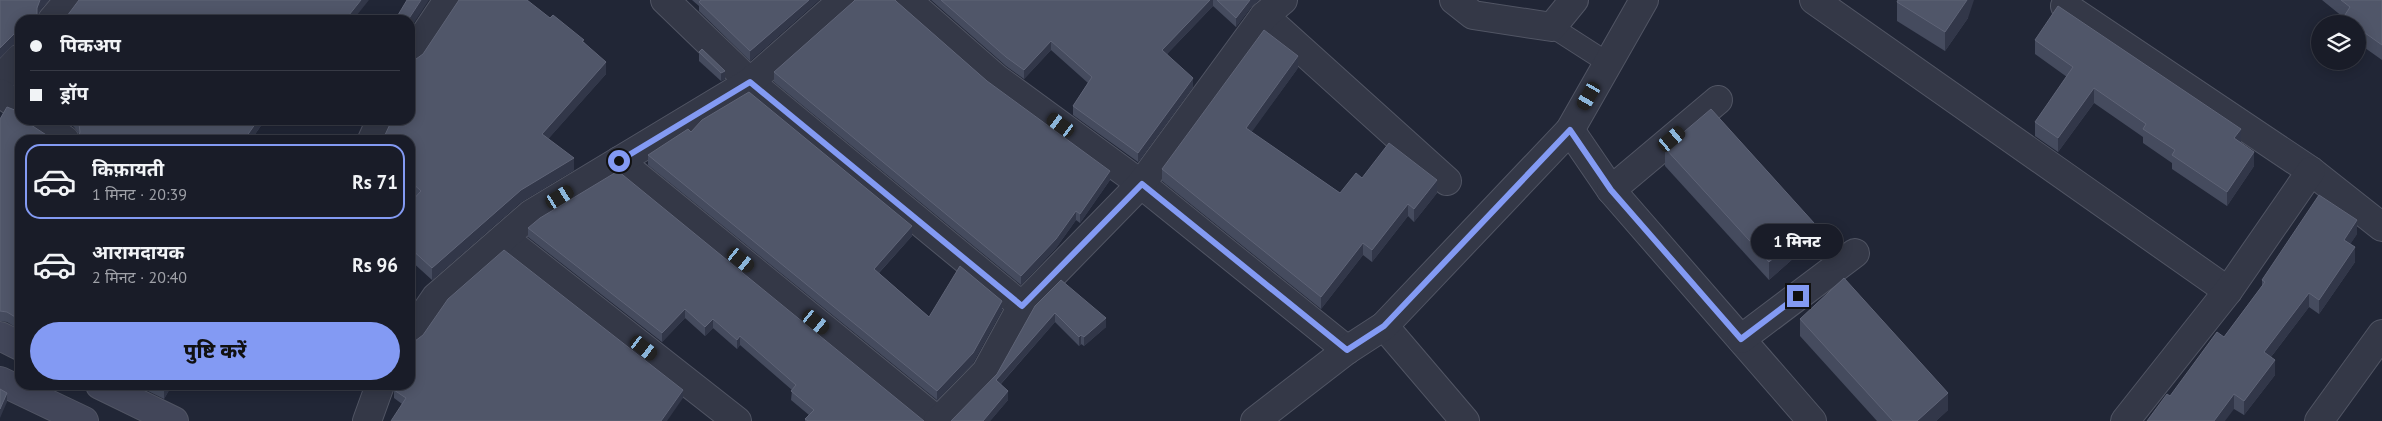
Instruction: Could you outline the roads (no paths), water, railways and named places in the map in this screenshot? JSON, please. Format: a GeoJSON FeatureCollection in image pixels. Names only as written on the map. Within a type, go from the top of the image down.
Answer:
{"type":"FeatureCollection","features":[{"type":"Feature","properties":{"kind":"main road"},"geometry":{"type":"LineString","coordinates":[[0,336],[15,344]]}},
{"type":"Feature","properties":{"kind":"main road"},"geometry":{"type":"LineString","coordinates":[[0,381],[15,388]]}},
{"type":"Feature","properties":{"kind":"main road"},"geometry":{"type":"LineString","coordinates":[[19,390],[84,421]]}},
{"type":"Feature","properties":{"kind":"main road"},"geometry":{"type":"LineString","coordinates":[[110,390],[174,421]]}},
{"type":"Feature","properties":{"kind":"street"},"geometry":{"type":"LineString","coordinates":[[56,15],[69,0]]}},
{"type":"Feature","properties":{"kind":"street"},"geometry":{"type":"LineString","coordinates":[[415,50],[448,0]]}},
{"type":"Feature","properties":{"kind":"street"},"geometry":{"type":"LineString","coordinates":[[665,0],[750,82],[1022,306]]}},
{"type":"Feature","properties":{"kind":"street"},"geometry":{"type":"LineString","coordinates":[[415,328],[436,297],[531,214],[750,82],[843,0]]}},
{"type":"Feature","properties":{"kind":"street"},"geometry":{"type":"LineString","coordinates":[[907,0],[996,78],[1142,184],[1347,350]]}},
{"type":"Feature","properties":{"kind":"street"},"geometry":{"type":"LineString","coordinates":[[1454,0],[1472,15],[1552,27],[1574,0]]}},
{"type":"Feature","properties":{"kind":"street"},"geometry":{"type":"LineString","coordinates":[[1255,421],[1347,350],[1384,326],[1570,130],[1644,0]]}},
{"type":"Feature","properties":{"kind":"street"},"geometry":{"type":"LineString","coordinates":[[1814,0],[2228,291]]}},
{"type":"Feature","properties":{"kind":"street"},"geometry":{"type":"LineString","coordinates":[[2066,6],[2310,171],[2382,227]]}},
{"type":"Feature","properties":{"kind":"street"},"geometry":{"type":"LineString","coordinates":[[619,161],[938,421],[986,372],[1022,306],[1142,184],[1273,8],[1447,181]]}},
{"type":"Feature","properties":{"kind":"street"},"geometry":{"type":"LineString","coordinates":[[0,93],[15,104]]}},
{"type":"Feature","properties":{"kind":"street"},"geometry":{"type":"LineString","coordinates":[[1611,190],[1718,100]]}},
{"type":"Feature","properties":{"kind":"street"},"geometry":{"type":"LineString","coordinates":[[44,125],[58,135]]}},
{"type":"Feature","properties":{"kind":"street"},"geometry":{"type":"LineString","coordinates":[[1570,130],[1611,190],[1812,421]]}},
{"type":"Feature","properties":{"kind":"street"},"geometry":{"type":"LineString","coordinates":[[2125,421],[2228,291],[2310,171]]}},
{"type":"Feature","properties":{"kind":"street"},"geometry":{"type":"LineString","coordinates":[[504,238],[737,421]]}},
{"type":"Feature","properties":{"kind":"street"},"geometry":{"type":"LineString","coordinates":[[1741,339],[1855,253]]}},
{"type":"Feature","properties":{"kind":"street"},"geometry":{"type":"LineString","coordinates":[[1384,326],[1465,421]]}},
{"type":"Feature","properties":{"kind":"street"},"geometry":{"type":"LineString","coordinates":[[2319,421],[2382,334]]}},
{"type":"Feature","properties":{"kind":"street"},"geometry":{"type":"LineString","coordinates":[[367,421],[378,390]]}},
{"type":"Feature","properties":{"kind":"lane"},"geometry":{"type":"LineString","coordinates":[[1552,27],[1608,63]]}}]}
